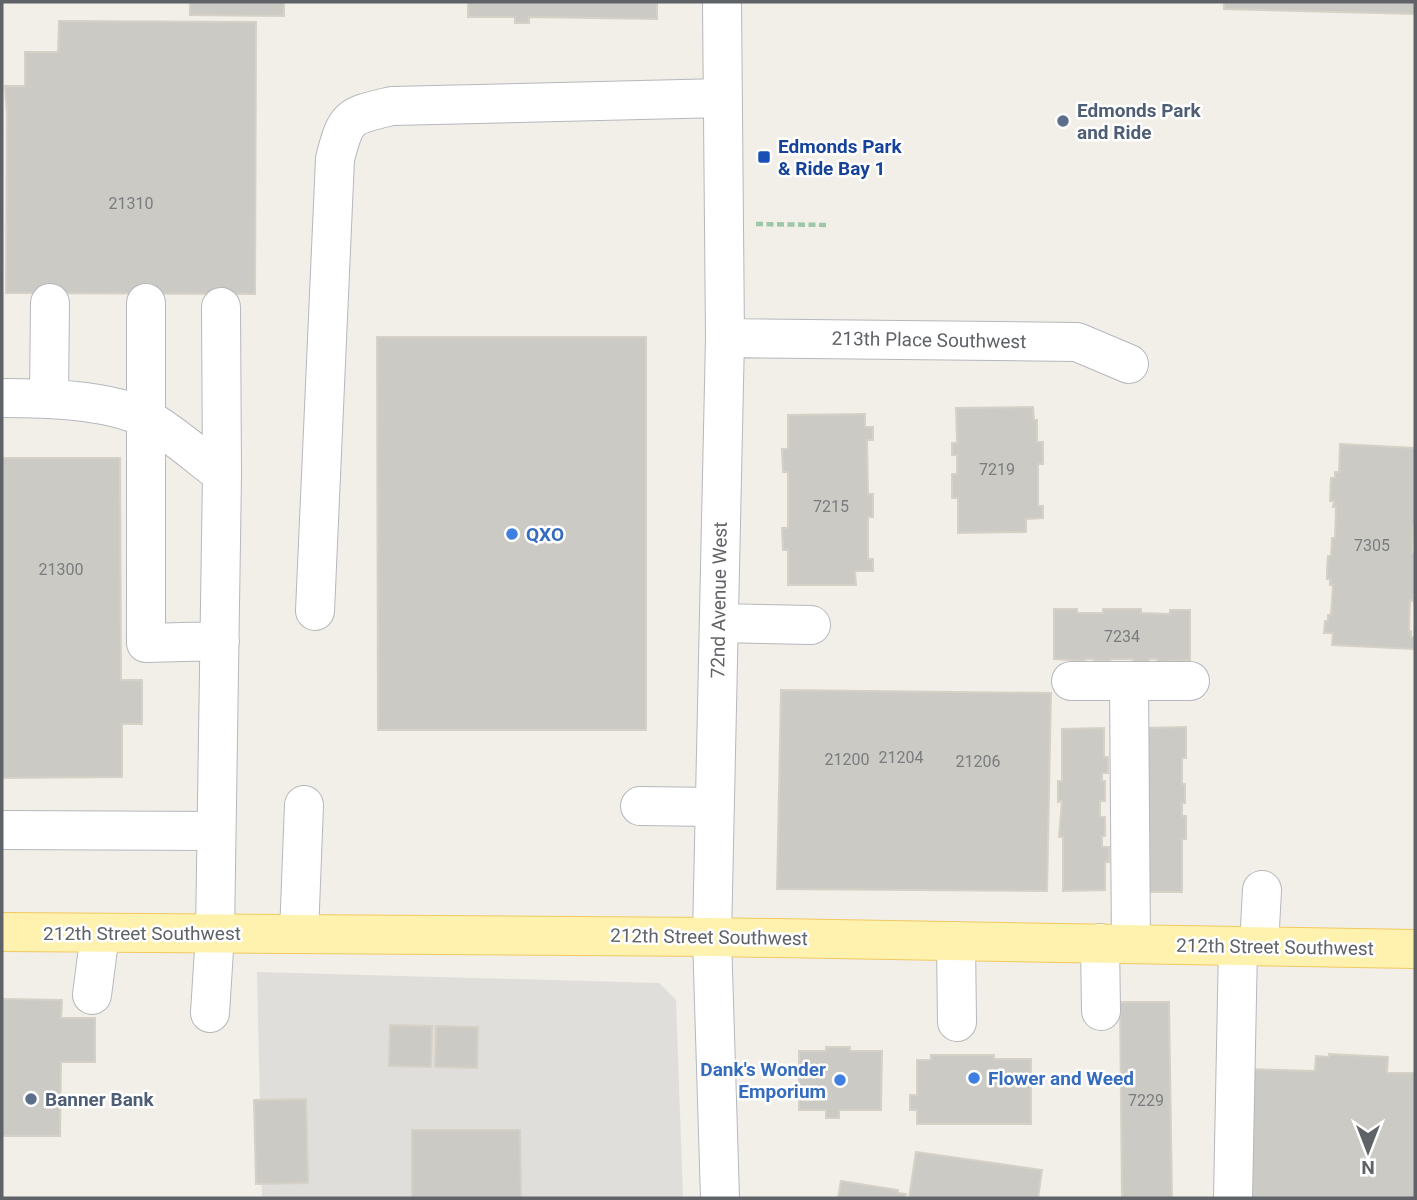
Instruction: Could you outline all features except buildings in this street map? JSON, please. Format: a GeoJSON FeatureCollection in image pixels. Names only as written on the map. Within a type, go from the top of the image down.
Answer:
{"type":"FeatureCollection","features":[{"type":"Feature","properties":{"kind":"main road","name":"212th Street Southwest"},"geometry":{"type":"LineString","coordinates":[[2,932],[712,937],[1415,949]]}},
{"type":"Feature","properties":{"kind":"street","name":"72nd Avenue West"},"geometry":{"type":"LineString","coordinates":[[720,1198],[712,937],[725,338],[722,2]]}},
{"type":"Feature","properties":{"kind":"street"},"geometry":{"type":"LineString","coordinates":[[314,611],[335,159],[342,130],[357,114],[392,106],[723,98]]}},
{"type":"Feature","properties":{"kind":"street"},"geometry":{"type":"LineString","coordinates":[[49,399],[50,303]]}},
{"type":"Feature","properties":{"kind":"street"},"geometry":{"type":"LineString","coordinates":[[146,303],[146,643],[219,641]]}},
{"type":"Feature","properties":{"kind":"street"},"geometry":{"type":"LineString","coordinates":[[211,1013],[215,934],[222,474],[220,307]]}},
{"type":"Feature","properties":{"kind":"street","name":"213th Place Southwest"},"geometry":{"type":"LineString","coordinates":[[725,338],[1077,342],[1129,364]]}},
{"type":"Feature","properties":{"kind":"street"},"geometry":{"type":"LineString","coordinates":[[2,398],[100,404],[147,419],[222,474]]}},
{"type":"Feature","properties":{"kind":"street"},"geometry":{"type":"LineString","coordinates":[[719,624],[811,625]]}},
{"type":"Feature","properties":{"kind":"street"},"geometry":{"type":"LineString","coordinates":[[1071,681],[1190,681]]}},
{"type":"Feature","properties":{"kind":"street"},"geometry":{"type":"LineString","coordinates":[[1101,1011],[1116,944],[1129,681]]}},
{"type":"Feature","properties":{"kind":"street"},"geometry":{"type":"LineString","coordinates":[[299,934],[304,805]]}},
{"type":"Feature","properties":{"kind":"street"},"geometry":{"type":"LineString","coordinates":[[640,806],[715,807]]}},
{"type":"Feature","properties":{"kind":"street"},"geometry":{"type":"LineString","coordinates":[[2,830],[216,831]]}},
{"type":"Feature","properties":{"kind":"street"},"geometry":{"type":"LineString","coordinates":[[1233,1198],[1235,1041],[1248,946],[1262,890]]}},
{"type":"Feature","properties":{"kind":"street"},"geometry":{"type":"LineString","coordinates":[[92,995],[100,933]]}},
{"type":"Feature","properties":{"kind":"street"},"geometry":{"type":"LineString","coordinates":[[956,941],[957,1022]]}},
{"type":"Feature","properties":{"kind":"path"},"geometry":{"type":"LineString","coordinates":[[724,224],[828,225]]}},
{"type":"Feature","properties":{"kind":"shaded area"},"geometry":{"type":"Polygon","coordinates":[[[257,972],[659,983],[676,1000],[683,1198],[262,1198],[257,972]]]}},
{"type":"Feature","properties":{"kind":"place","name":"Edmonds Park and Ride"},"geometry":{"type":"Point","coordinates":[1063,121]}},
{"type":"Feature","properties":{"kind":"place","name":"Edmonds Park & Ride Bay 1"},"geometry":{"type":"Point","coordinates":[764,157]}},
{"type":"Feature","properties":{"kind":"place","name":"QXO"},"geometry":{"type":"Point","coordinates":[512,534]}},
{"type":"Feature","properties":{"kind":"place","name":"Flower and Weed"},"geometry":{"type":"Point","coordinates":[974,1078]}},
{"type":"Feature","properties":{"kind":"place","name":"Dank's Wonder Emporium"},"geometry":{"type":"Point","coordinates":[840,1080]}},
{"type":"Feature","properties":{"kind":"place","name":"Banner Bank"},"geometry":{"type":"Point","coordinates":[31,1099]}}]}
